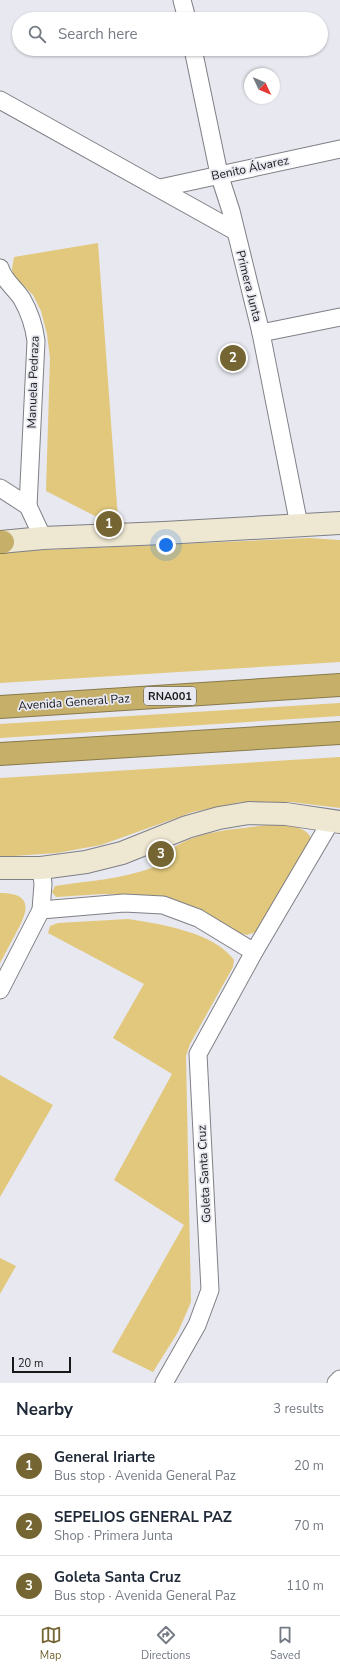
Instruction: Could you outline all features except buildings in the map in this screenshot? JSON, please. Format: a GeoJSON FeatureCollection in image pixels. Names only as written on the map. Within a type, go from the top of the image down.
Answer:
{"type":"FeatureCollection","features":[{"type":"Feature","properties":{"kind":"highway","name":"Avenida General Paz"},"geometry":{"type":"LineString","coordinates":[[0,707],[340,685]]}},
{"type":"Feature","properties":{"kind":"highway"},"geometry":{"type":"LineString","coordinates":[[0,754],[340,733]]}},
{"type":"Feature","properties":{"kind":"street"},"geometry":{"type":"LineString","coordinates":[[182,0],[185,12]]}},
{"type":"Feature","properties":{"kind":"street","name":"Primera Junta"},"geometry":{"type":"LineString","coordinates":[[194,56],[219,174],[261,333],[299,525]]}},
{"type":"Feature","properties":{"kind":"street"},"geometry":{"type":"LineString","coordinates":[[0,102],[160,188],[235,231]]}},
{"type":"Feature","properties":{"kind":"street","name":"Benito Álvarez"},"geometry":{"type":"LineString","coordinates":[[160,188],[340,149]]}},
{"type":"Feature","properties":{"kind":"street","name":"Manuela Pedraza"},"geometry":{"type":"LineString","coordinates":[[0,268],[5,285],[21,298],[33,320],[36,341],[28,506]]}},
{"type":"Feature","properties":{"kind":"street"},"geometry":{"type":"LineString","coordinates":[[261,333],[340,317]]}},
{"type":"Feature","properties":{"kind":"street"},"geometry":{"type":"LineString","coordinates":[[0,488],[28,506],[43,538]]}},
{"type":"Feature","properties":{"kind":"street"},"geometry":{"type":"LineString","coordinates":[[1,542],[43,538],[127,535],[340,523]]}},
{"type":"Feature","properties":{"kind":"street"},"geometry":{"type":"LineString","coordinates":[[0,868],[40,868],[86,862],[122,853],[187,827],[226,817],[268,812],[336,822]]}},
{"type":"Feature","properties":{"kind":"street","name":"Goleta Santa Cruz"},"geometry":{"type":"LineString","coordinates":[[164,1383],[197,1325],[210,1290],[198,1054],[254,952],[336,822]]}},
{"type":"Feature","properties":{"kind":"street"},"geometry":{"type":"LineString","coordinates":[[0,990],[41,910],[43,884],[40,868]]}},
{"type":"Feature","properties":{"kind":"street"},"geometry":{"type":"LineString","coordinates":[[41,910],[124,903],[162,905],[198,918],[254,952]]}},
{"type":"Feature","properties":{"kind":"street"},"geometry":{"type":"LineString","coordinates":[[336,1383],[340,1379]]}},
{"type":"Feature","properties":{"kind":"shaded area"},"geometry":{"type":"Polygon","coordinates":[[[98,243],[118,519],[103,520],[46,491],[50,358],[47,334],[41,311],[33,295],[13,275],[12,269],[14,257],[98,243]]]}},
{"type":"Feature","properties":{"kind":"shaded area"},"geometry":{"type":"Polygon","coordinates":[[[309,538],[340,540],[340,662],[0,683],[0,552],[309,538]]]}},
{"type":"Feature","properties":{"kind":"shaded area"},"geometry":{"type":"Polygon","coordinates":[[[340,703],[340,716],[0,738],[0,724],[340,703]]]}},
{"type":"Feature","properties":{"kind":"shaded area"},"geometry":{"type":"Polygon","coordinates":[[[340,757],[340,808],[291,802],[241,802],[193,812],[101,845],[57,853],[0,857],[0,778],[340,757]]]}},
{"type":"Feature","properties":{"kind":"shaded area"},"geometry":{"type":"Polygon","coordinates":[[[268,825],[298,828],[308,833],[311,838],[256,932],[247,935],[236,932],[206,913],[164,896],[103,894],[56,897],[52,892],[55,886],[118,877],[154,867],[160,863],[176,846],[209,833],[268,825]]]}},
{"type":"Feature","properties":{"kind":"shaded area"},"geometry":{"type":"Polygon","coordinates":[[[0,893],[11,894],[19,897],[24,901],[26,906],[23,920],[0,963],[0,893]]]}},
{"type":"Feature","properties":{"kind":"shaded area"},"geometry":{"type":"Polygon","coordinates":[[[128,919],[170,927],[200,936],[214,942],[225,950],[234,960],[233,967],[190,1044],[186,1056],[191,1302],[178,1332],[153,1372],[112,1352],[184,1225],[114,1180],[172,1074],[113,1038],[144,984],[48,933],[50,926],[58,923],[128,919]]]}},
{"type":"Feature","properties":{"kind":"shaded area"},"geometry":{"type":"Polygon","coordinates":[[[0,1075],[53,1105],[0,1197],[0,1075]]]}},
{"type":"Feature","properties":{"kind":"shaded area"},"geometry":{"type":"Polygon","coordinates":[[[0,1258],[16,1266],[0,1294],[0,1258]]]}},
{"type":"Feature","properties":{"kind":"place","name":"SEPELIOS GENERAL PAZ"},"geometry":{"type":"Point","coordinates":[233,358]}},
{"type":"Feature","properties":{"kind":"place","name":"General Iriarte"},"geometry":{"type":"Point","coordinates":[109,524]}},
{"type":"Feature","properties":{"kind":"place","name":"Goleta Santa Cruz"},"geometry":{"type":"Point","coordinates":[161,854]}}]}
